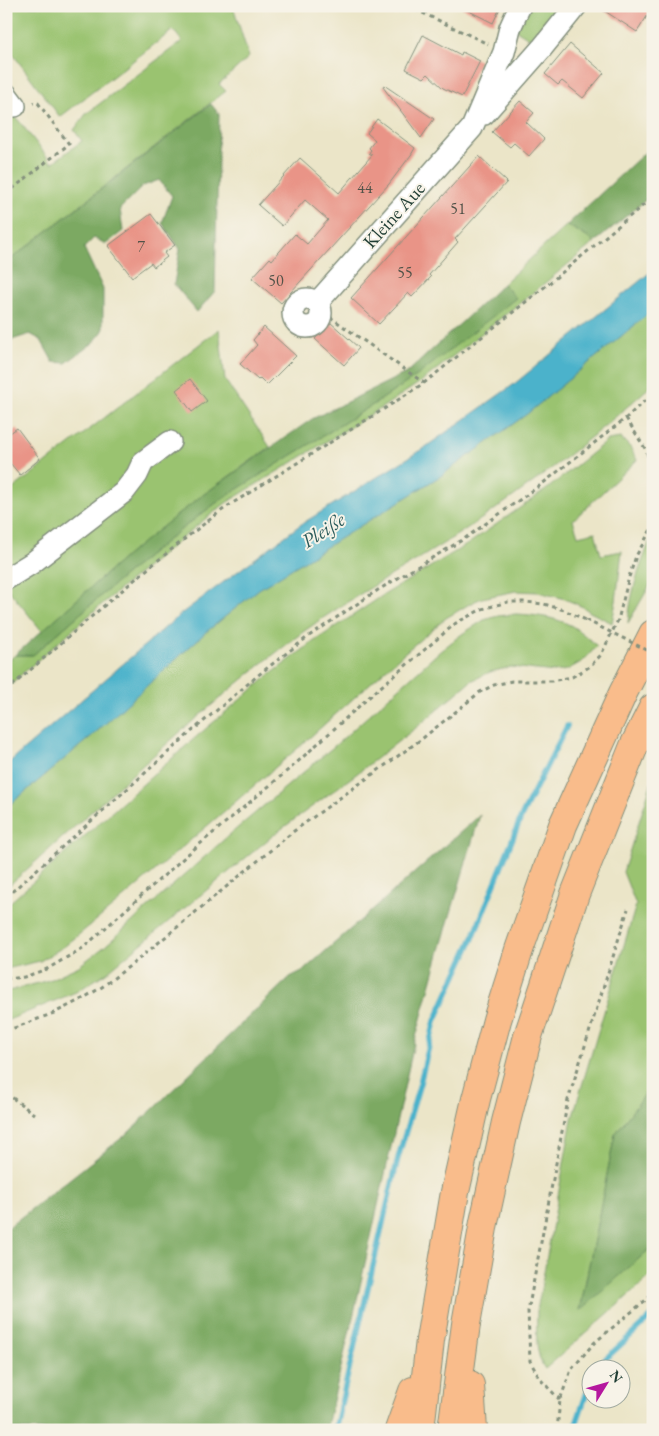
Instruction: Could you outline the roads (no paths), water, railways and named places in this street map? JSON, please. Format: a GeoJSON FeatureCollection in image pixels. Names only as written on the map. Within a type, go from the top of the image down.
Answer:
{"type":"FeatureCollection","features":[{"type":"Feature","properties":{"kind":"highway"},"geometry":{"type":"LineString","coordinates":[[420,1430],[430,1340],[455,1192],[497,1020],[519,950],[563,825],[622,693],[653,634]]}},
{"type":"Feature","properties":{"kind":"highway"},"geometry":{"type":"LineString","coordinates":[[452,1430],[466,1324],[484,1222],[506,1122],[528,1036],[575,894],[631,754],[653,708]]}},
{"type":"Feature","properties":{"kind":"highway"},"geometry":{"type":"LineString","coordinates":[[466,1324],[473,1430]]}},
{"type":"Feature","properties":{"kind":"highway"},"geometry":{"type":"LineString","coordinates":[[399,1430],[430,1340]]}},
{"type":"Feature","properties":{"kind":"street","name":"Kleine Aue"},"geometry":{"type":"LineString","coordinates":[[472,128],[504,52],[510,28],[520,6]]}},
{"type":"Feature","properties":{"kind":"street","name":"Kleine Aue"},"geometry":{"type":"LineString","coordinates":[[319,307],[576,6]]}},
{"type":"Feature","properties":{"kind":"street"},"geometry":{"type":"LineString","coordinates":[[6,579],[32,563],[124,492],[137,475],[143,462],[170,442]]}},
{"type":"Feature","properties":{"kind":"water","name":"Pleiße"},"geometry":{"type":"Polygon","coordinates":[[[653,270],[653,310],[527,414],[442,475],[259,589],[205,633],[94,734],[6,808],[6,765],[182,613],[300,525],[424,448],[513,385],[653,270]]]}},
{"type":"Feature","properties":{"kind":"waterway"},"geometry":{"type":"LineString","coordinates":[[335,1430],[398,1158],[420,1083],[435,1021],[473,938],[522,815],[567,726]]}},
{"type":"Feature","properties":{"kind":"waterway"},"geometry":{"type":"LineString","coordinates":[[606,1358],[653,1315]]}},
{"type":"Feature","properties":{"kind":"waterway"},"geometry":{"type":"LineString","coordinates":[[574,1430],[582,1407]]}}]}
